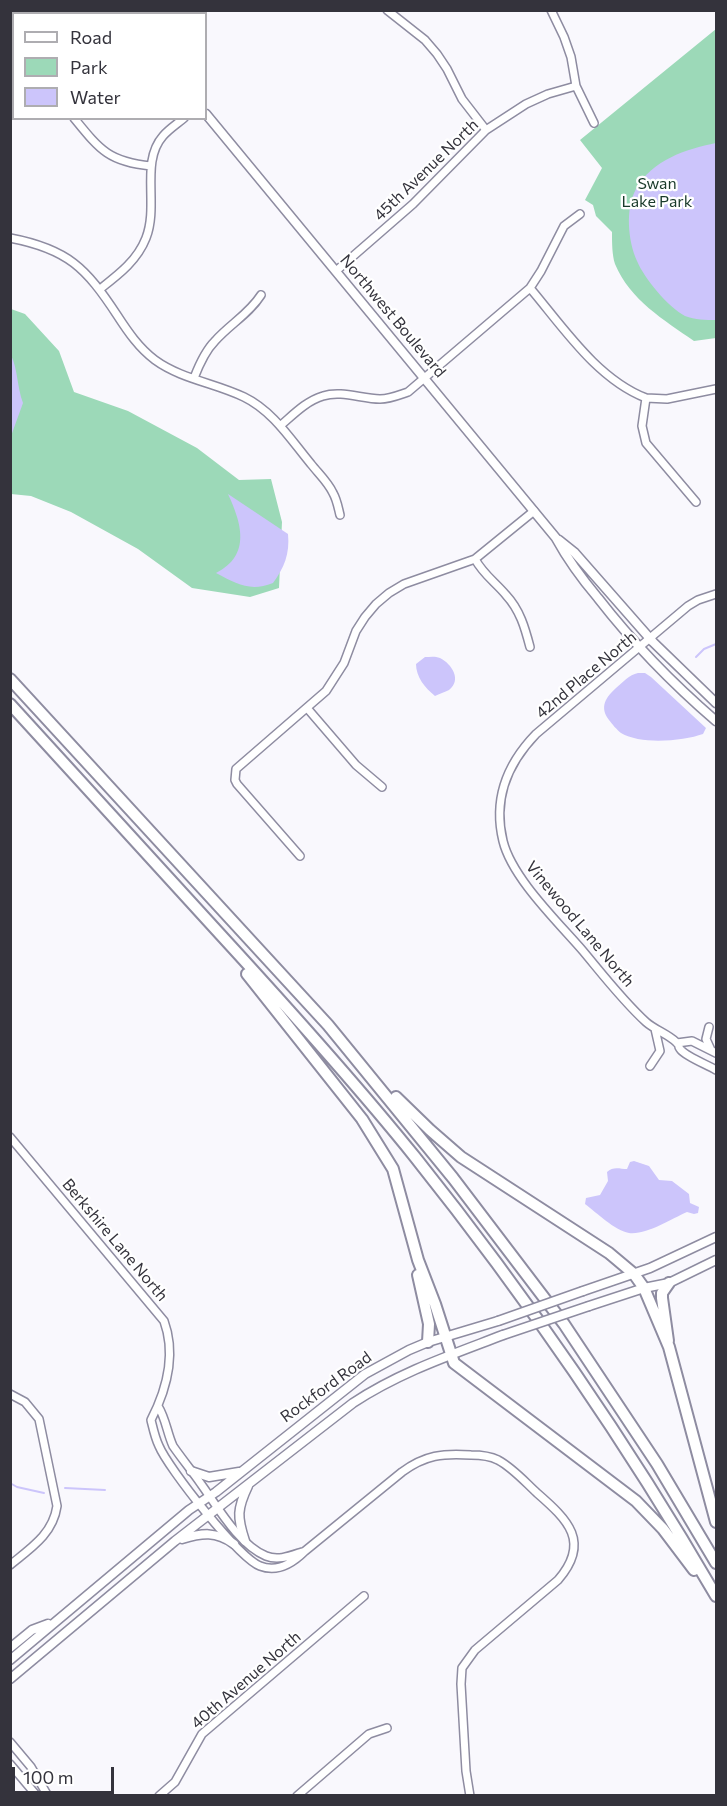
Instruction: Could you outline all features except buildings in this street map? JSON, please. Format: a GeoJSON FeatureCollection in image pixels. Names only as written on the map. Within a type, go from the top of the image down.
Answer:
{"type":"FeatureCollection","features":[{"type":"Feature","properties":{"kind":"highway"},"geometry":{"type":"LineString","coordinates":[[10,679],[345,1046],[419,1120],[449,1147],[483,1172],[609,1253],[634,1274],[644,1288],[669,1347]]}},
{"type":"Feature","properties":{"kind":"highway"},"geometry":{"type":"LineString","coordinates":[[10,704],[343,1071],[414,1156],[492,1256],[610,1424],[717,1598]]}},
{"type":"Feature","properties":{"kind":"highway"},"geometry":{"type":"LineString","coordinates":[[236,952],[243,968],[345,1097],[393,1169],[418,1260],[435,1304],[453,1363],[636,1501],[663,1529],[717,1598]]}},
{"type":"Feature","properties":{"kind":"highway"},"geometry":{"type":"LineString","coordinates":[[345,1046],[453,1178],[564,1324],[646,1448],[717,1563]]}},
{"type":"Feature","properties":{"kind":"highway"},"geometry":{"type":"LineString","coordinates":[[418,1260],[418,1276],[429,1323],[428,1342]]}},
{"type":"Feature","properties":{"kind":"highway"},"geometry":{"type":"LineString","coordinates":[[669,1283],[662,1293],[669,1347],[717,1522]]}},
{"type":"Feature","properties":{"kind":"main road","name":"Northwest Boulevard"},"geometry":{"type":"LineString","coordinates":[[207,115],[556,538],[567,559],[639,647],[717,722]]}},
{"type":"Feature","properties":{"kind":"main road","name":"Northwest Boulevard"},"geometry":{"type":"LineString","coordinates":[[556,538],[574,552],[650,639],[717,703]]}},
{"type":"Feature","properties":{"kind":"main road","name":"Rockford Road"},"geometry":{"type":"LineString","coordinates":[[10,1660],[199,1503],[365,1374],[400,1354],[428,1342],[498,1321],[634,1274],[677,1257],[717,1237]]}},
{"type":"Feature","properties":{"kind":"main road","name":"Rockford Road"},"geometry":{"type":"LineString","coordinates":[[10,1680],[175,1541],[369,1392],[420,1366],[450,1354],[644,1288],[669,1283],[717,1260]]}},
{"type":"Feature","properties":{"kind":"main road"},"geometry":{"type":"LineString","coordinates":[[191,1471],[209,1477],[240,1472]]}},
{"type":"Feature","properties":{"kind":"main road"},"geometry":{"type":"LineString","coordinates":[[245,1541],[238,1513],[240,1502],[249,1483]]}},
{"type":"Feature","properties":{"kind":"main road"},"geometry":{"type":"LineString","coordinates":[[175,1541],[194,1535],[208,1534],[222,1536],[234,1544]]}},
{"type":"Feature","properties":{"kind":"main road"},"geometry":{"type":"LineString","coordinates":[[10,1648],[32,1630],[54,1622]]}},
{"type":"Feature","properties":{"kind":"street"},"geometry":{"type":"LineString","coordinates":[[387,10],[425,40],[437,54],[462,99],[486,130]]}},
{"type":"Feature","properties":{"kind":"street"},"geometry":{"type":"LineString","coordinates":[[551,10],[571,57],[576,86],[594,123]]}},
{"type":"Feature","properties":{"kind":"street","name":"45th Avenue North"},"geometry":{"type":"LineString","coordinates":[[336,271],[413,204],[486,130],[526,104],[548,94],[576,86]]}},
{"type":"Feature","properties":{"kind":"street"},"geometry":{"type":"LineString","coordinates":[[76,120],[102,150],[126,162],[151,166]]}},
{"type":"Feature","properties":{"kind":"street"},"geometry":{"type":"LineString","coordinates":[[100,290],[130,264],[145,239],[152,210],[151,166],[156,147],[163,136],[182,120]]}},
{"type":"Feature","properties":{"kind":"street"},"geometry":{"type":"LineString","coordinates":[[280,426],[306,405],[325,395],[380,399],[408,392],[530,288],[542,271],[564,226],[580,214]]}},
{"type":"Feature","properties":{"kind":"street"},"geometry":{"type":"LineString","coordinates":[[10,238],[40,245],[68,258],[92,278],[142,348],[170,369],[244,397],[257,405],[280,426],[332,490],[340,515]]}},
{"type":"Feature","properties":{"kind":"street"},"geometry":{"type":"LineString","coordinates":[[530,288],[576,343],[610,377],[628,390],[646,398],[667,399],[717,389]]}},
{"type":"Feature","properties":{"kind":"street"},"geometry":{"type":"LineString","coordinates":[[194,378],[214,342],[253,308],[261,295]]}},
{"type":"Feature","properties":{"kind":"street"},"geometry":{"type":"LineString","coordinates":[[646,398],[642,417],[646,443],[696,502]]}},
{"type":"Feature","properties":{"kind":"street"},"geometry":{"type":"LineString","coordinates":[[300,856],[237,784],[236,770],[326,691],[356,631],[376,604],[404,584],[475,558],[534,511]]}},
{"type":"Feature","properties":{"kind":"street"},"geometry":{"type":"LineString","coordinates":[[475,558],[486,577],[505,593],[519,613],[530,647]]}},
{"type":"Feature","properties":{"kind":"street","name":"42nd Place North"},"geometry":{"type":"LineString","coordinates":[[500,801],[508,772],[524,747],[688,606],[717,594]]}},
{"type":"Feature","properties":{"kind":"street"},"geometry":{"type":"LineString","coordinates":[[307,708],[356,765],[382,787]]}},
{"type":"Feature","properties":{"kind":"street","name":"Vinewood Lane North"},"geometry":{"type":"LineString","coordinates":[[500,801],[500,830],[503,844],[516,870],[637,1014],[677,1043],[681,1051],[717,1070]]}},
{"type":"Feature","properties":{"kind":"street"},"geometry":{"type":"LineString","coordinates":[[709,1027],[706,1039],[708,1046],[715,1052]]}},
{"type":"Feature","properties":{"kind":"street"},"geometry":{"type":"LineString","coordinates":[[650,1066],[659,1054],[655,1029]]}},
{"type":"Feature","properties":{"kind":"street","name":"Vinewood Lane North"},"geometry":{"type":"LineString","coordinates":[[677,1043],[692,1041],[715,1052]]}},
{"type":"Feature","properties":{"kind":"street","name":"Berkshire Lane North"},"geometry":{"type":"LineString","coordinates":[[10,1137],[164,1321],[170,1345],[170,1357],[158,1406],[151,1420],[159,1447],[199,1503],[252,1562],[270,1568],[293,1563],[414,1463],[443,1454],[482,1455],[500,1461],[563,1516],[573,1537],[572,1560],[565,1572],[475,1650],[462,1668],[465,1771],[470,1796]]}},
{"type":"Feature","properties":{"kind":"street"},"geometry":{"type":"LineString","coordinates":[[10,1394],[25,1402],[39,1419],[56,1495],[55,1518],[47,1533],[10,1565]]}},
{"type":"Feature","properties":{"kind":"street"},"geometry":{"type":"LineString","coordinates":[[158,1406],[165,1417],[173,1446],[209,1497],[245,1541],[255,1550],[273,1558],[291,1556],[305,1551]]}},
{"type":"Feature","properties":{"kind":"street","name":"40th Avenue North"},"geometry":{"type":"LineString","coordinates":[[159,1796],[175,1782],[202,1734],[364,1596]]}},
{"type":"Feature","properties":{"kind":"street"},"geometry":{"type":"LineString","coordinates":[[297,1796],[369,1734],[387,1728]]}},
{"type":"Feature","properties":{"kind":"street"},"geometry":{"type":"LineString","coordinates":[[10,1743],[27,1762],[48,1796]]}},
{"type":"Feature","properties":{"kind":"street"},"geometry":{"type":"LineString","coordinates":[[10,1764],[37,1796]]}},
{"type":"Feature","properties":{"kind":"green space","name":"Swan Lake Park"},"geometry":{"type":"Polygon","coordinates":[[[716,29],[716,338],[694,341],[649,308],[621,277],[614,260],[612,232],[596,216],[593,205],[585,200],[602,168],[580,140],[716,29]]]}},
{"type":"Feature","properties":{"kind":"green space"},"geometry":{"type":"Polygon","coordinates":[[[11,309],[25,314],[59,351],[74,392],[128,411],[197,448],[239,480],[271,479],[282,522],[279,588],[250,597],[192,588],[138,549],[71,512],[31,496],[11,494],[11,309]]]}},
{"type":"Feature","properties":{"kind":"water"},"geometry":{"type":"Polygon","coordinates":[[[716,143],[716,320],[700,320],[678,312],[657,292],[645,276],[632,244],[629,215],[636,189],[651,170],[671,157],[716,143]]]}},
{"type":"Feature","properties":{"kind":"water"},"geometry":{"type":"Polygon","coordinates":[[[11,355],[23,403],[11,436],[11,355]]]}},
{"type":"Feature","properties":{"kind":"water"},"geometry":{"type":"Polygon","coordinates":[[[228,494],[288,534],[285,560],[273,583],[257,587],[244,586],[216,573],[235,557],[239,547],[237,516],[228,494]]]}},
{"type":"Feature","properties":{"kind":"water"},"geometry":{"type":"Polygon","coordinates":[[[425,657],[440,658],[452,668],[455,682],[449,690],[435,696],[419,678],[416,664],[425,657]]]}},
{"type":"Feature","properties":{"kind":"water"},"geometry":{"type":"Polygon","coordinates":[[[638,673],[645,673],[651,677],[706,728],[703,734],[674,740],[650,740],[629,737],[621,733],[606,715],[605,702],[621,683],[638,673]]]}},
{"type":"Feature","properties":{"kind":"water"},"geometry":{"type":"Polygon","coordinates":[[[634,1161],[649,1166],[659,1180],[672,1181],[689,1194],[690,1203],[699,1207],[698,1213],[687,1212],[643,1232],[629,1233],[612,1225],[585,1204],[586,1198],[600,1195],[608,1181],[607,1172],[609,1170],[627,1169],[630,1162],[634,1161]]]}},
{"type":"Feature","properties":{"kind":"waterway"},"geometry":{"type":"LineString","coordinates":[[696,657],[704,649],[716,644]]}},
{"type":"Feature","properties":{"kind":"waterway"},"geometry":{"type":"LineString","coordinates":[[10,1483],[17,1487],[44,1493]]}},
{"type":"Feature","properties":{"kind":"waterway"},"geometry":{"type":"LineString","coordinates":[[65,1488],[105,1490]]}}]}
